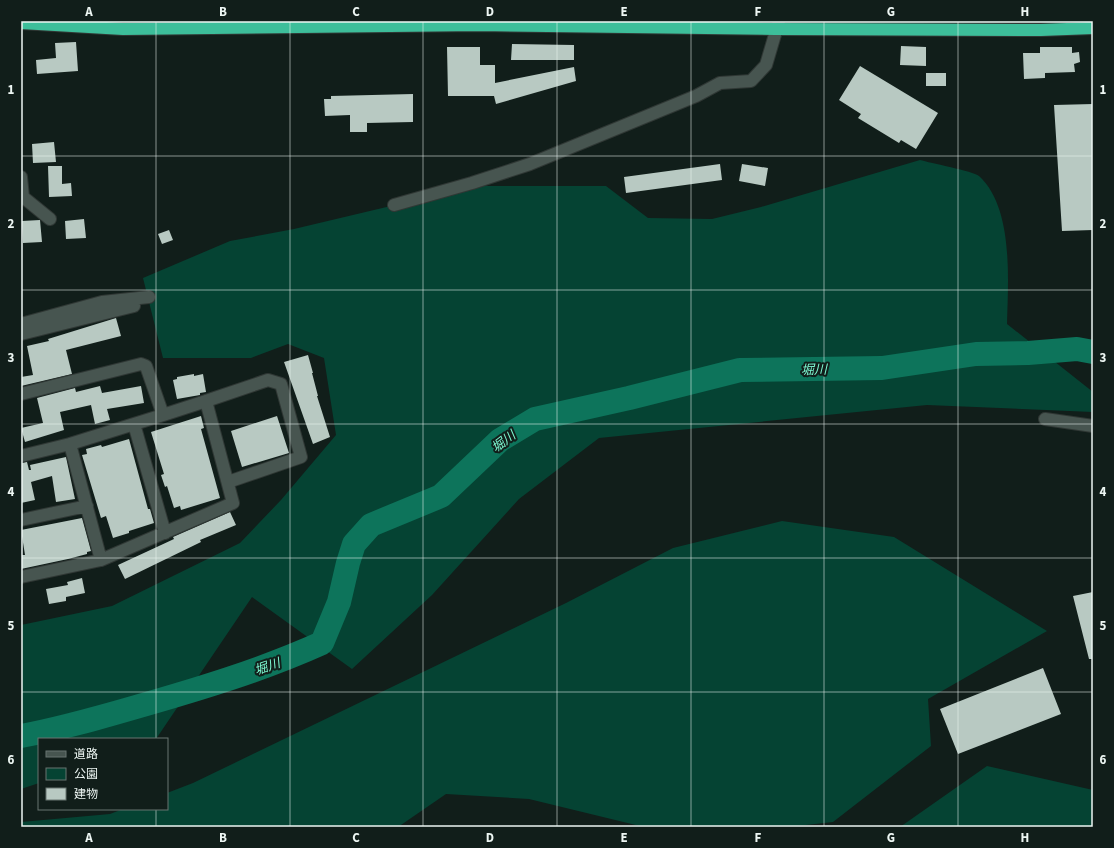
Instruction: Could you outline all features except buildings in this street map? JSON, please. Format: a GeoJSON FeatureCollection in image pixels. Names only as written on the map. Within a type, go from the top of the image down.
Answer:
{"type":"FeatureCollection","features":[{"type":"Feature","properties":{"kind":"highway"},"geometry":{"type":"LineString","coordinates":[[21,23],[123,29],[480,25],[777,25],[1041,30],[1093,28]]}},
{"type":"Feature","properties":{"kind":"street"},"geometry":{"type":"LineString","coordinates":[[394,205],[472,183],[530,164],[696,96],[720,83],[751,81],[766,65],[777,25]]}},
{"type":"Feature","properties":{"kind":"street"},"geometry":{"type":"LineString","coordinates":[[21,176],[23,197],[50,219]]}},
{"type":"Feature","properties":{"kind":"street"},"geometry":{"type":"LineString","coordinates":[[21,324],[102,302],[149,297]]}},
{"type":"Feature","properties":{"kind":"street"},"geometry":{"type":"LineString","coordinates":[[21,334],[134,306]]}},
{"type":"Feature","properties":{"kind":"street"},"geometry":{"type":"LineString","coordinates":[[21,394],[141,364],[146,366],[163,415]]}},
{"type":"Feature","properties":{"kind":"street"},"geometry":{"type":"LineString","coordinates":[[21,456],[70,444],[268,380],[281,384],[301,458],[228,482]]}},
{"type":"Feature","properties":{"kind":"street"},"geometry":{"type":"LineString","coordinates":[[21,577],[102,560],[234,503],[206,401]]}},
{"type":"Feature","properties":{"kind":"street"},"geometry":{"type":"LineString","coordinates":[[1045,419],[1093,426]]}},
{"type":"Feature","properties":{"kind":"street"},"geometry":{"type":"LineString","coordinates":[[134,424],[165,533]]}},
{"type":"Feature","properties":{"kind":"street"},"geometry":{"type":"LineString","coordinates":[[70,444],[102,560]]}},
{"type":"Feature","properties":{"kind":"street"},"geometry":{"type":"LineString","coordinates":[[21,520],[87,506]]}},
{"type":"Feature","properties":{"kind":"green space"},"geometry":{"type":"Polygon","coordinates":[[[920,160],[979,176],[990,190],[998,207],[1004,226],[1008,267],[1007,324],[1093,392],[1093,412],[927,405],[599,438],[519,499],[432,595],[352,669],[252,597],[157,738],[38,738],[38,783],[21,789],[21,625],[112,606],[240,543],[281,500],[336,435],[324,358],[288,344],[251,358],[163,358],[143,278],[230,241],[294,229],[475,186],[606,186],[648,218],[712,219],[761,207],[920,160]]]}},
{"type":"Feature","properties":{"kind":"green space"},"geometry":{"type":"Polygon","coordinates":[[[782,521],[894,537],[1047,631],[928,699],[931,746],[833,822],[788,827],[644,827],[529,799],[446,794],[398,827],[21,827],[21,822],[110,814],[120,810],[168,810],[168,793],[193,783],[566,603],[673,548],[782,521]]]}},
{"type":"Feature","properties":{"kind":"green space"},"geometry":{"type":"Polygon","coordinates":[[[987,766],[1093,790],[1093,827],[900,827],[987,766]]]}},
{"type":"Feature","properties":{"kind":"waterway","name":"堀川"},"geometry":{"type":"LineString","coordinates":[[21,736],[93,719],[207,686],[276,662],[322,643],[339,602],[354,544],[371,525],[441,496],[500,440],[535,419],[629,398],[740,370],[882,368],[976,354],[1028,353],[1077,349],[1093,352]]}}]}
